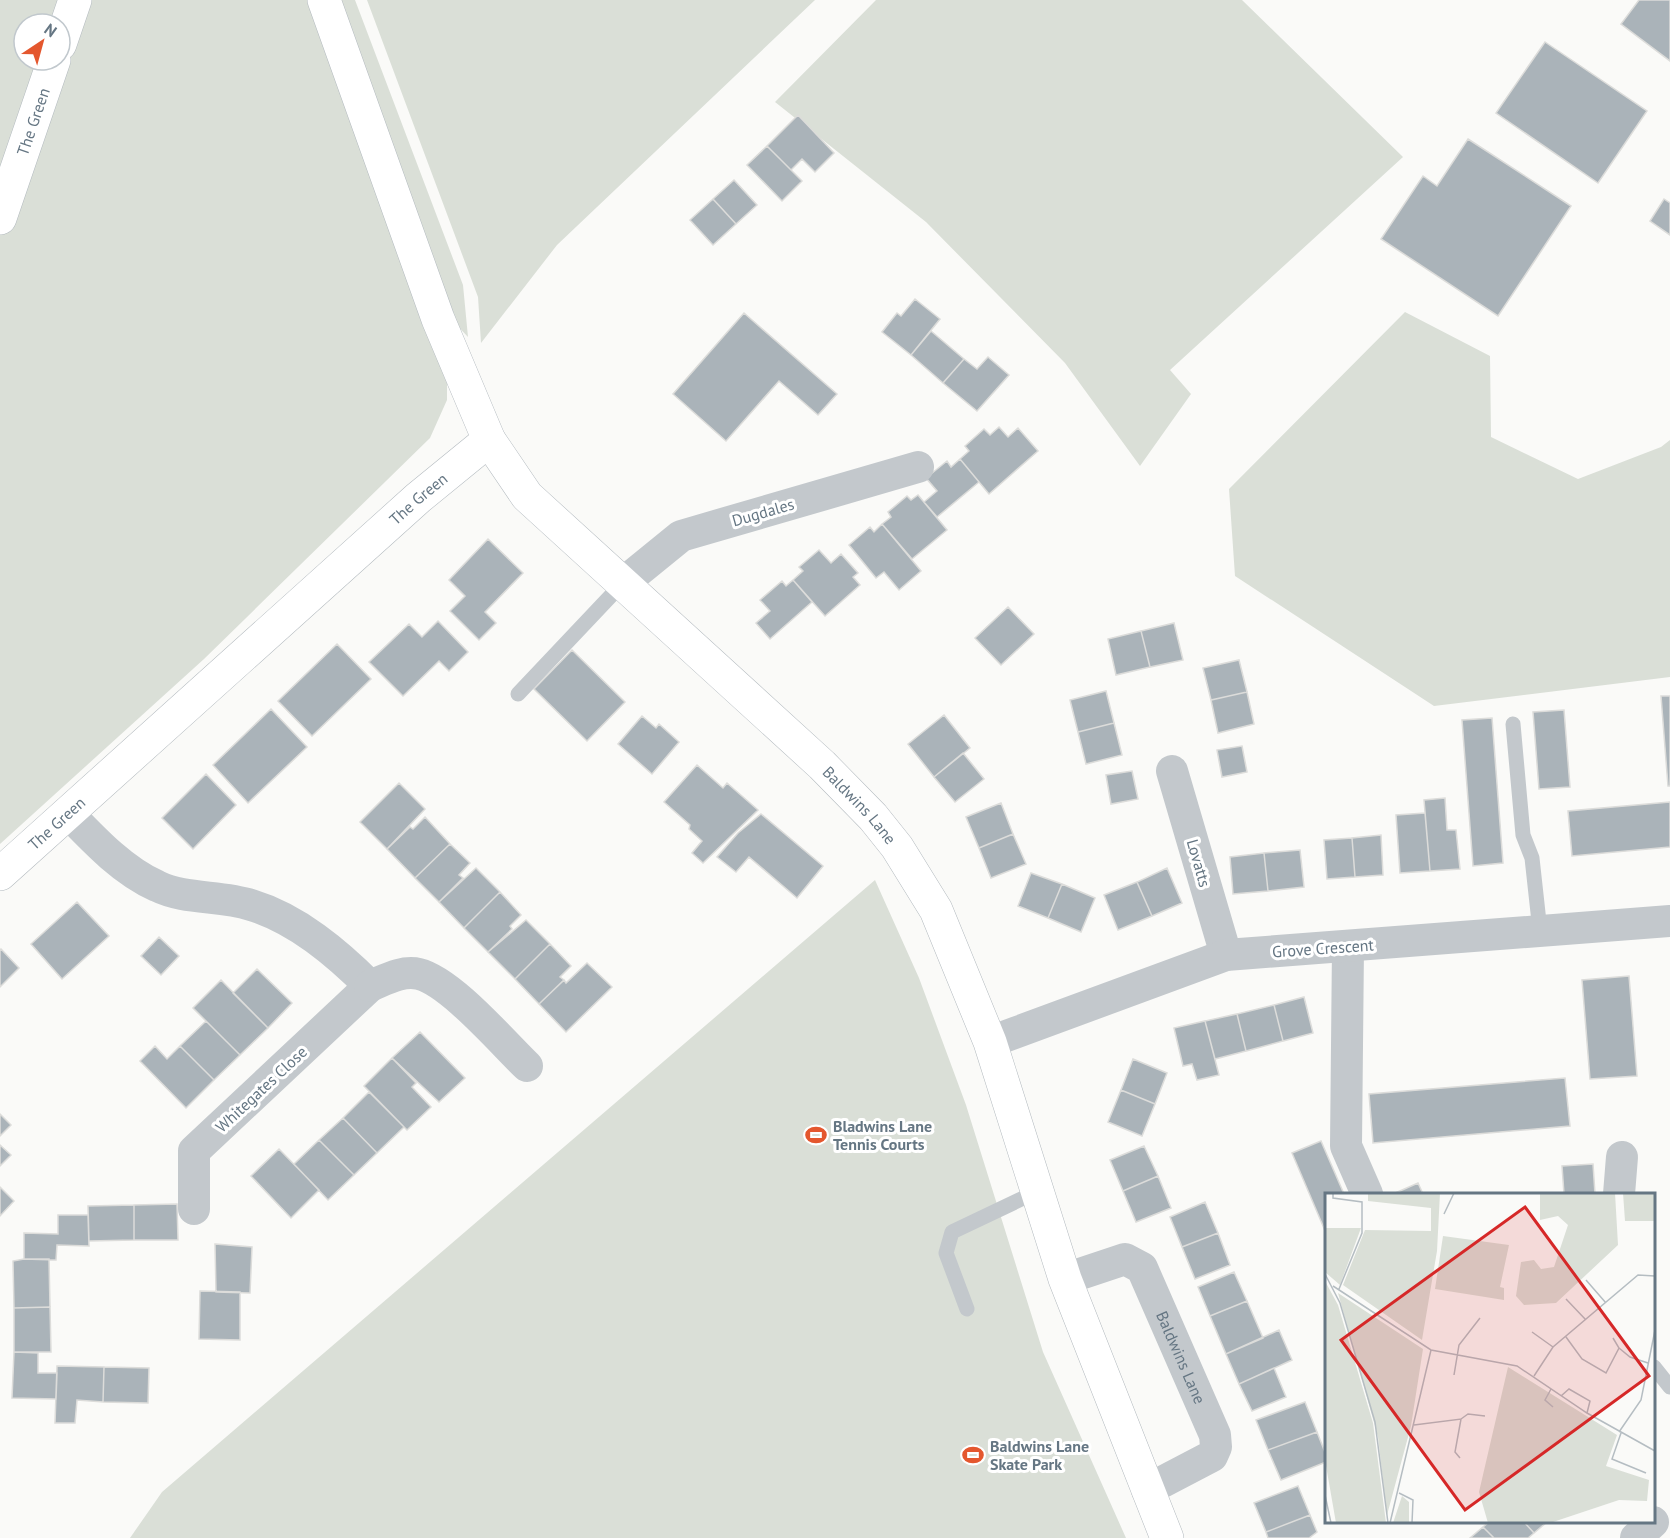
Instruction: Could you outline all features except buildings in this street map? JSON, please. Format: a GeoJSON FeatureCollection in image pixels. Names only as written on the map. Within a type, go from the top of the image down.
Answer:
{"type":"FeatureCollection","features":[{"type":"Feature","properties":{"kind":"street"},"geometry":{"type":"LineString","coordinates":[[324,0],[438,319],[489,441]]}},
{"type":"Feature","properties":{"kind":"street","name":"The Green"},"geometry":{"type":"LineString","coordinates":[[0,218],[50,72]]}},
{"type":"Feature","properties":{"kind":"street","name":"Baldwins Lane"},"geometry":{"type":"LineString","coordinates":[[489,441],[527,496],[822,765],[873,818],[897,847],[936,910],[990,1042],[1065,1279],[1167,1538]]}},
{"type":"Feature","properties":{"kind":"street","name":"The Green"},"geometry":{"type":"LineString","coordinates":[[0,874],[418,498],[489,441]]}},
{"type":"Feature","properties":{"kind":"street","name":"Dugdales"},"geometry":{"type":"LineString","coordinates":[[622,584],[681,536],[918,467]]}},
{"type":"Feature","properties":{"kind":"street","name":"Lovatts"},"geometry":{"type":"LineString","coordinates":[[1172,771],[1226,955]]}},
{"type":"Feature","properties":{"kind":"street"},"geometry":{"type":"LineString","coordinates":[[69,814],[126,866],[157,887],[179,894],[250,904],[276,916],[314,937],[345,961],[370,986]]}},
{"type":"Feature","properties":{"kind":"street","name":"Grove Crescent"},"geometry":{"type":"LineString","coordinates":[[990,1042],[1226,955],[1670,921]]}},
{"type":"Feature","properties":{"kind":"street"},"geometry":{"type":"LineString","coordinates":[[1348,946],[1346,1146],[1367,1193]]}},
{"type":"Feature","properties":{"kind":"street","name":"Whitegates Close"},"geometry":{"type":"LineString","coordinates":[[194,1209],[194,1151],[370,986],[398,974],[418,974],[435,982],[456,998],[527,1066]]}},
{"type":"Feature","properties":{"kind":"street"},"geometry":{"type":"LineString","coordinates":[[1619,1193],[1622,1157]]}},
{"type":"Feature","properties":{"kind":"street","name":"Baldwins Lane"},"geometry":{"type":"LineString","coordinates":[[1065,1279],[1125,1259],[1142,1268],[1215,1435],[1216,1448],[1212,1456],[1147,1490]]}},
{"type":"Feature","properties":{"kind":"street"},"geometry":{"type":"LineString","coordinates":[[1655,1519],[1670,1506]]}},
{"type":"Feature","properties":{"kind":"street"},"geometry":{"type":"LineString","coordinates":[[1636,1538],[1651,1523]]}},
{"type":"Feature","properties":{"kind":"lane"},"geometry":{"type":"LineString","coordinates":[[518,694],[622,584]]}},
{"type":"Feature","properties":{"kind":"lane"},"geometry":{"type":"LineString","coordinates":[[1513,724],[1523,835],[1532,858],[1540,931]]}},
{"type":"Feature","properties":{"kind":"lane"},"geometry":{"type":"LineString","coordinates":[[967,1310],[946,1253],[952,1232],[1036,1192]]}},
{"type":"Feature","properties":{"kind":"lane"},"geometry":{"type":"LineString","coordinates":[[1655,1369],[1670,1387]]}},
{"type":"Feature","properties":{"kind":"shaded area"},"geometry":{"type":"Polygon","coordinates":[[[0,0],[58,0],[54,12],[12,12],[12,72],[33,72],[0,167],[0,0]]]}},
{"type":"Feature","properties":{"kind":"shaded area"},"geometry":{"type":"Polygon","coordinates":[[[74,0],[307,0],[447,383],[447,400],[430,438],[204,659],[0,844],[0,221],[50,72],[72,72],[72,12],[70,12],[74,0]]]}},
{"type":"Feature","properties":{"kind":"shaded area"},"geometry":{"type":"Polygon","coordinates":[[[335,0],[355,0],[463,285],[468,337],[452,320],[335,0]]]}},
{"type":"Feature","properties":{"kind":"shaded area"},"geometry":{"type":"Polygon","coordinates":[[[367,0],[815,0],[557,245],[481,343],[478,297],[367,0]]]}},
{"type":"Feature","properties":{"kind":"shaded area"},"geometry":{"type":"Polygon","coordinates":[[[876,0],[1242,0],[1403,157],[1170,370],[1191,394],[1140,466],[1065,363],[926,222],[775,102],[876,0]]]}},
{"type":"Feature","properties":{"kind":"shaded area"},"geometry":{"type":"Polygon","coordinates":[[[1405,312],[1490,356],[1491,437],[1578,479],[1661,447],[1670,440],[1670,677],[1434,706],[1235,576],[1229,489],[1405,312]]]}},
{"type":"Feature","properties":{"kind":"shaded area"},"geometry":{"type":"Polygon","coordinates":[[[875,880],[919,978],[966,1105],[1043,1352],[1126,1538],[130,1538],[162,1492],[875,880]]]}},
{"type":"Feature","properties":{"kind":"place","name":"Bladwins Lane Tennis Courts"},"geometry":{"type":"Point","coordinates":[816,1135]}},
{"type":"Feature","properties":{"kind":"place","name":"Baldwins Lane Skate Park"},"geometry":{"type":"Point","coordinates":[973,1455]}}]}
